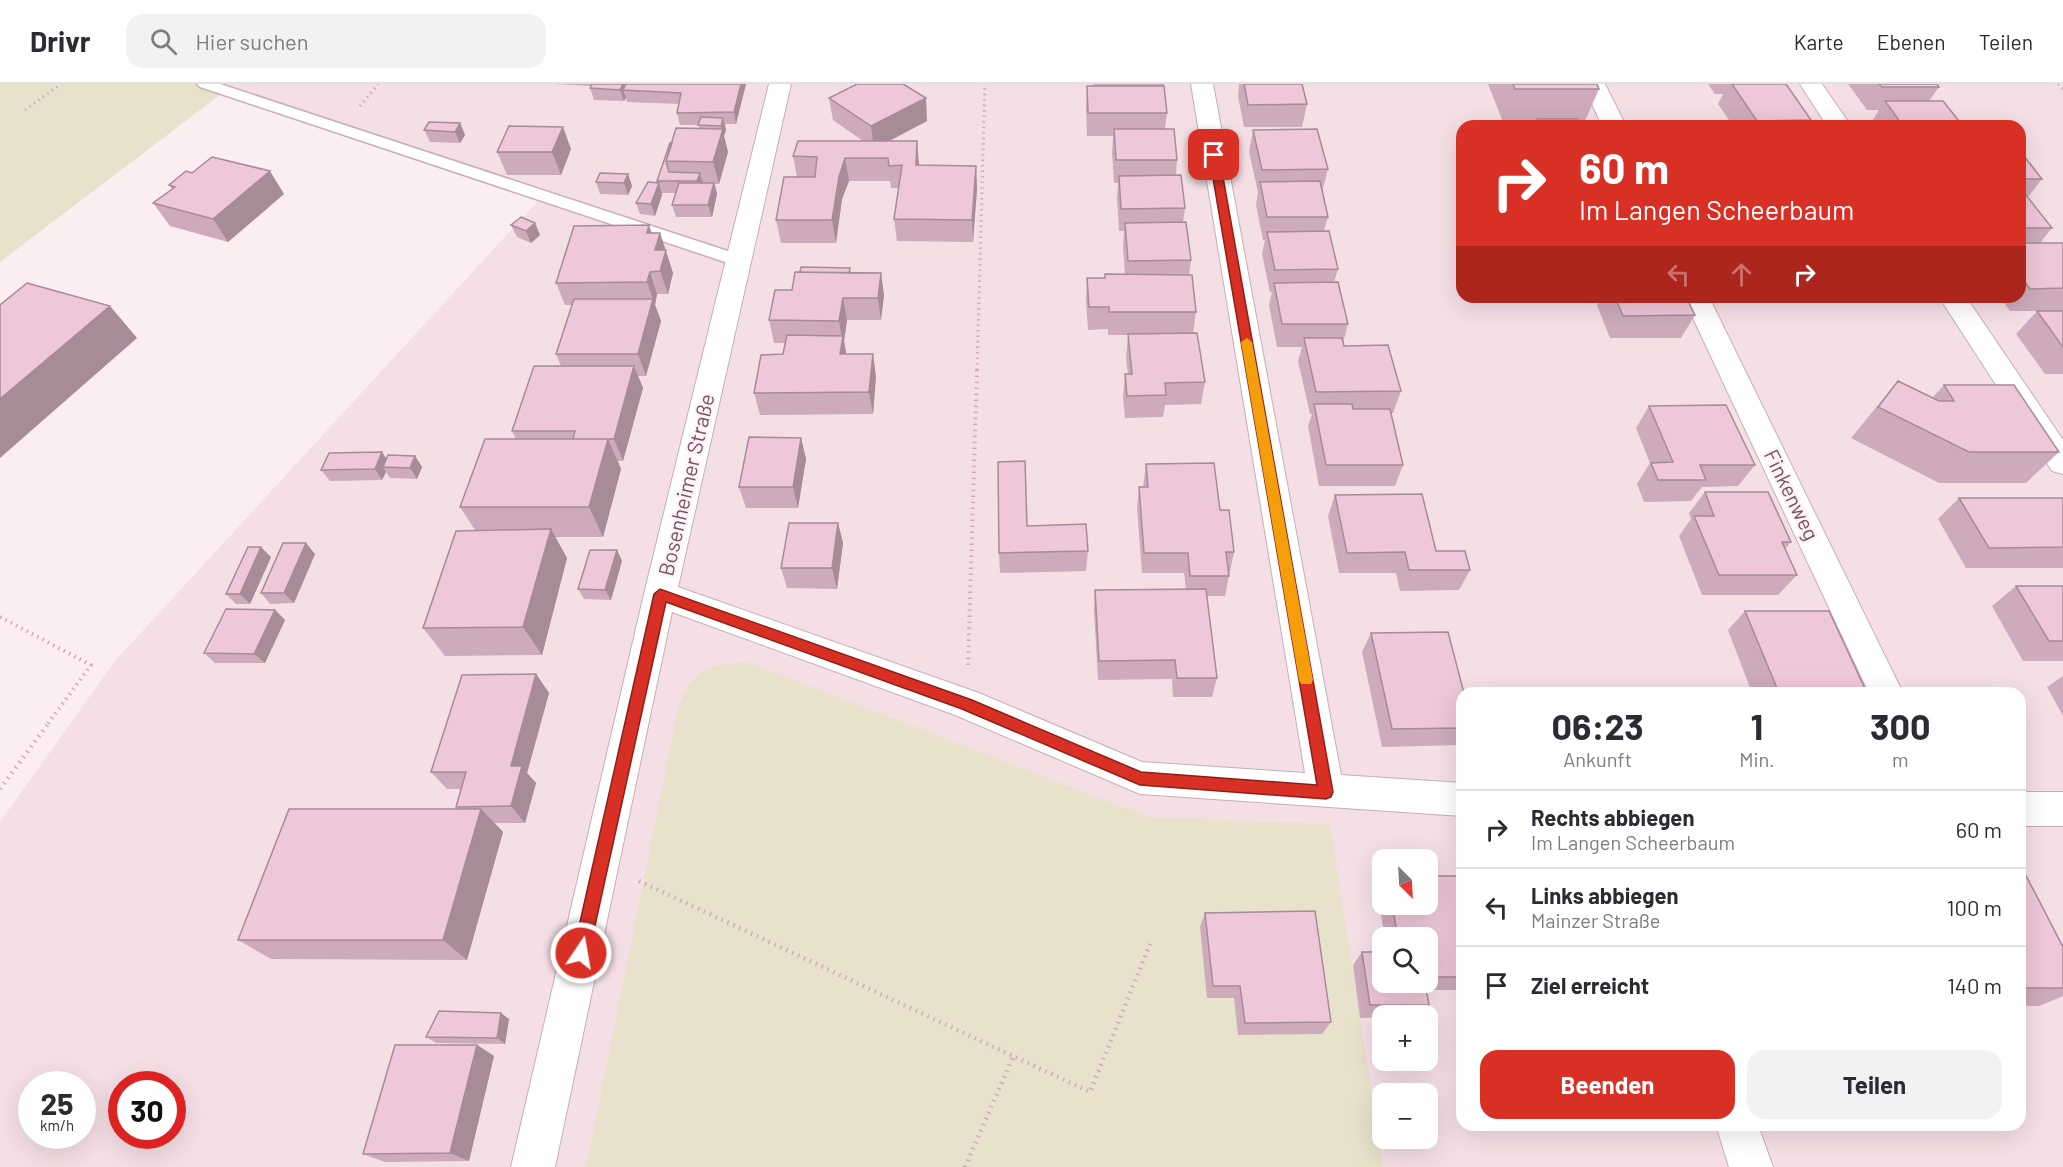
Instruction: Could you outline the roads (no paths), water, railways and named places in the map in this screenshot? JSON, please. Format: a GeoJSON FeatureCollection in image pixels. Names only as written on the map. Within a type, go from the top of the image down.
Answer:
{"type":"FeatureCollection","features":[{"type":"Feature","properties":{"kind":"street","name":"Bosenheimer Straße"},"geometry":{"type":"LineString","coordinates":[[533,1167],[660,594],[780,84]]}},
{"type":"Feature","properties":{"kind":"street"},"geometry":{"type":"LineString","coordinates":[[1202,84],[1326,792]]}},
{"type":"Feature","properties":{"kind":"street"},"geometry":{"type":"LineString","coordinates":[[1594,84],[1611,120]]}},
{"type":"Feature","properties":{"kind":"street"},"geometry":{"type":"LineString","coordinates":[[1811,84],[1835,120]]}},
{"type":"Feature","properties":{"kind":"street","name":"Finkenweg"},"geometry":{"type":"LineString","coordinates":[[1699,303],[1883,687]]}},
{"type":"Feature","properties":{"kind":"street"},"geometry":{"type":"LineString","coordinates":[[1956,303],[2063,463]]}},
{"type":"Feature","properties":{"kind":"street"},"geometry":{"type":"LineString","coordinates":[[660,594],[967,704],[1140,778],[1456,800]]}},
{"type":"Feature","properties":{"kind":"street"},"geometry":{"type":"LineString","coordinates":[[2026,809],[2063,809]]}},
{"type":"Feature","properties":{"kind":"street"},"geometry":{"type":"LineString","coordinates":[[1739,1131],[1751,1167]]}},
{"type":"Feature","properties":{"kind":"lane"},"geometry":{"type":"LineString","coordinates":[[206,84],[740,261]]}}]}
